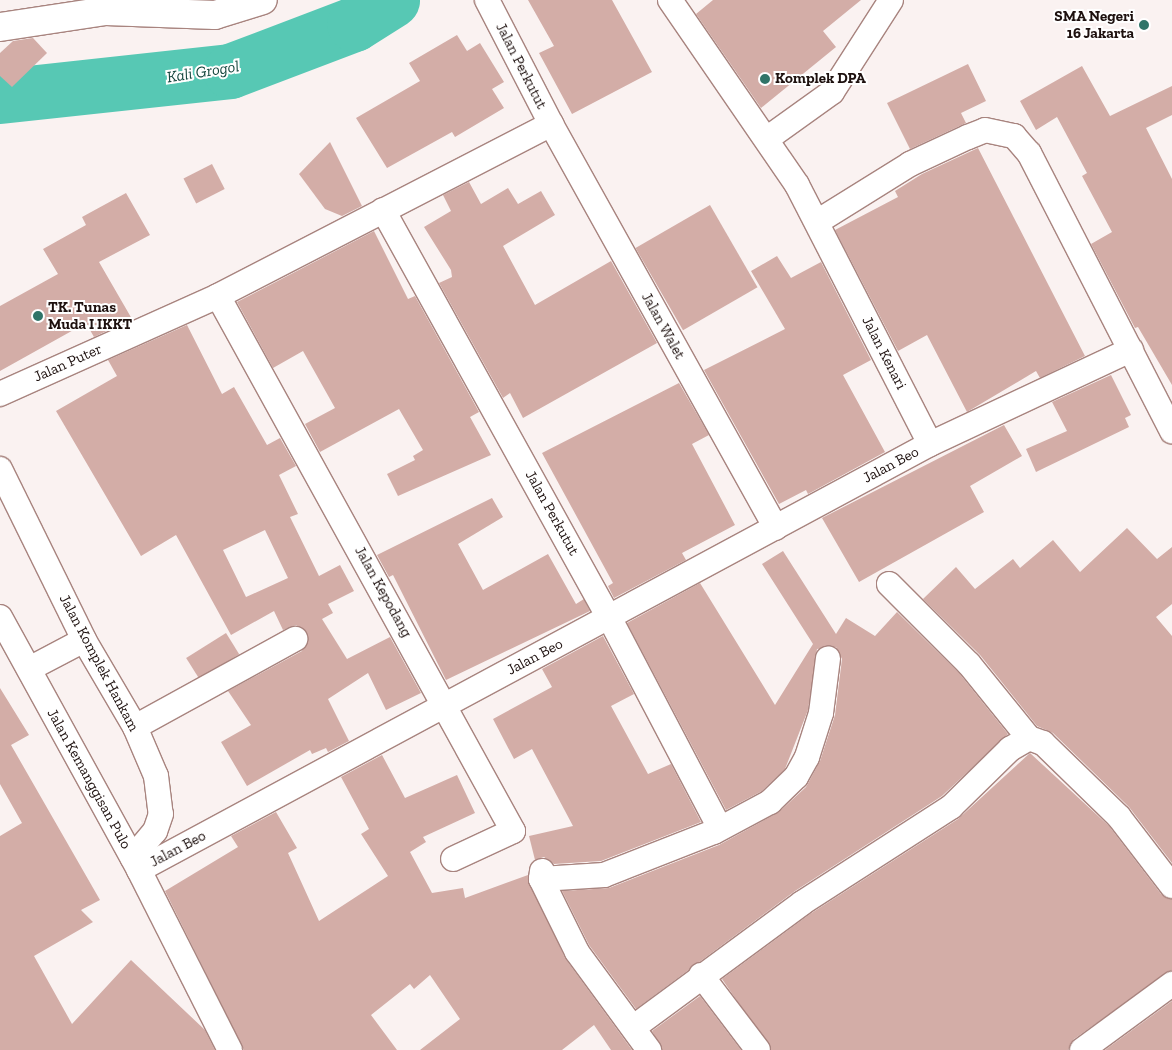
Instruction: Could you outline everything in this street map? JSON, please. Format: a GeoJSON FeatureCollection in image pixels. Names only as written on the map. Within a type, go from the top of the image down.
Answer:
{"type":"FeatureCollection","features":[{"type":"Feature","properties":{"kind":"street"},"geometry":{"type":"LineString","coordinates":[[0,27],[106,12],[215,15],[263,0]]}},
{"type":"Feature","properties":{"kind":"street","name":"Jalan Perkutut"},"geometry":{"type":"LineString","coordinates":[[218,296],[551,124],[487,0]]}},
{"type":"Feature","properties":{"kind":"street","name":"Jalan Kenari"},"geometry":{"type":"LineString","coordinates":[[670,0],[768,138],[818,222],[930,444]]}},
{"type":"Feature","properties":{"kind":"street"},"geometry":{"type":"LineString","coordinates":[[768,138],[832,92],[891,0]]}},
{"type":"Feature","properties":{"kind":"street","name":"Jalan Walet"},"geometry":{"type":"LineString","coordinates":[[551,124],[776,528]]}},
{"type":"Feature","properties":{"kind":"street"},"geometry":{"type":"LineString","coordinates":[[818,222],[910,164],[968,137],[985,130],[1014,136],[1029,153],[1172,431]]}},
{"type":"Feature","properties":{"kind":"street","name":"Jalan Perkutut"},"geometry":{"type":"LineString","coordinates":[[383,210],[609,617],[715,820]]}},
{"type":"Feature","properties":{"kind":"street","name":"Jalan Puter"},"geometry":{"type":"LineString","coordinates":[[0,394],[218,296]]}},
{"type":"Feature","properties":{"kind":"street","name":"Jalan Kepodang"},"geometry":{"type":"LineString","coordinates":[[218,296],[446,705],[513,831],[453,859]]}},
{"type":"Feature","properties":{"kind":"street"},"geometry":{"type":"LineString","coordinates":[[930,444],[1131,350]]}},
{"type":"Feature","properties":{"kind":"street","name":"Jalan Beo"},"geometry":{"type":"LineString","coordinates":[[136,864],[446,705],[930,444]]}},
{"type":"Feature","properties":{"kind":"street","name":"Jalan Komplek Hankam"},"geometry":{"type":"LineString","coordinates":[[0,469],[84,640],[135,727],[156,776],[161,814],[155,831],[136,864]]}},
{"type":"Feature","properties":{"kind":"street"},"geometry":{"type":"LineString","coordinates":[[889,584],[969,664],[1029,738],[1043,742],[1123,821],[1172,886]]}},
{"type":"Feature","properties":{"kind":"street","name":"Jalan Kemanggisan Pulo"},"geometry":{"type":"LineString","coordinates":[[0,617],[136,864],[230,1050]]}},
{"type":"Feature","properties":{"kind":"street"},"geometry":{"type":"LineString","coordinates":[[135,727],[295,639]]}},
{"type":"Feature","properties":{"kind":"street"},"geometry":{"type":"LineString","coordinates":[[29,670],[84,640]]}},
{"type":"Feature","properties":{"kind":"street"},"geometry":{"type":"LineString","coordinates":[[649,1050],[577,952],[542,875],[623,869],[714,832],[770,802],[796,777],[807,757],[818,725],[828,658]]}},
{"type":"Feature","properties":{"kind":"street"},"geometry":{"type":"LineString","coordinates":[[634,1028],[700,975],[951,807],[1010,749],[1029,738]]}},
{"type":"Feature","properties":{"kind":"street"},"geometry":{"type":"LineString","coordinates":[[700,975],[758,1050]]}},
{"type":"Feature","properties":{"kind":"street"},"geometry":{"type":"LineString","coordinates":[[1082,1050],[1172,984]]}},
{"type":"Feature","properties":{"kind":"building"},"geometry":{"type":"Polygon","coordinates":[[[528,0],[612,0],[652,72],[572,114],[539,53],[554,46],[528,0]]]}},
{"type":"Feature","properties":{"kind":"building","name":"Komplek DPA"},"geometry":{"type":"Polygon","coordinates":[[[713,0],[861,0],[823,31],[836,47],[761,108],[696,14],[713,0]]]}},
{"type":"Feature","properties":{"kind":"building"},"geometry":{"type":"Polygon","coordinates":[[[457,35],[467,51],[480,43],[504,82],[492,89],[504,108],[455,137],[452,132],[387,168],[356,118],[420,81],[409,63],[457,35]]]}},
{"type":"Feature","properties":{"kind":"building"},"geometry":{"type":"Polygon","coordinates":[[[33,38],[47,53],[12,87],[0,76],[0,53],[13,41],[33,38]]]}},
{"type":"Feature","properties":{"kind":"building"},"geometry":{"type":"Polygon","coordinates":[[[968,64],[986,101],[961,113],[966,123],[910,149],[887,103],[968,64]]]}},
{"type":"Feature","properties":{"kind":"building"},"geometry":{"type":"Polygon","coordinates":[[[1082,66],[1110,116],[1172,86],[1172,115],[1146,128],[1172,179],[1172,385],[1138,327],[1135,328],[1091,244],[1112,232],[1082,176],[1087,173],[1057,117],[1036,130],[1020,101],[1082,66]]]}},
{"type":"Feature","properties":{"kind":"building"},"geometry":{"type":"Polygon","coordinates":[[[330,142],[362,206],[342,216],[325,209],[299,174],[330,142]]]}},
{"type":"Feature","properties":{"kind":"building"},"geometry":{"type":"Polygon","coordinates":[[[978,148],[1085,356],[1040,378],[1036,371],[967,412],[927,335],[898,351],[835,230],[898,197],[895,191],[922,174],[978,148]]]}},
{"type":"Feature","properties":{"kind":"building"},"geometry":{"type":"Polygon","coordinates":[[[212,164],[225,189],[196,203],[183,179],[212,164]]]}},
{"type":"Feature","properties":{"kind":"building"},"geometry":{"type":"Polygon","coordinates":[[[469,182],[481,204],[508,188],[518,204],[541,191],[555,215],[503,246],[535,305],[611,261],[657,343],[523,418],[510,393],[503,398],[439,283],[452,277],[451,270],[424,227],[451,211],[443,195],[469,182]]]}},
{"type":"Feature","properties":{"kind":"building"},"geometry":{"type":"Polygon","coordinates":[[[126,193],[150,235],[99,262],[132,319],[94,337],[86,323],[0,371],[0,306],[58,274],[43,249],[86,225],[82,217],[126,193]]]}},
{"type":"Feature","properties":{"kind":"building"},"geometry":{"type":"Polygon","coordinates":[[[710,205],[758,287],[683,330],[636,248],[710,205]]]}},
{"type":"Feature","properties":{"kind":"building"},"geometry":{"type":"Polygon","coordinates":[[[374,231],[408,299],[415,296],[479,412],[470,417],[491,455],[398,496],[387,474],[415,460],[413,456],[423,450],[399,409],[320,452],[305,424],[335,408],[303,351],[273,368],[237,302],[374,231]]]}},
{"type":"Feature","properties":{"kind":"building"},"geometry":{"type":"Polygon","coordinates":[[[777,256],[791,278],[821,262],[871,360],[843,375],[885,452],[808,494],[806,490],[779,504],[704,370],[785,329],[751,271],[777,256]]]}},
{"type":"Feature","properties":{"kind":"building"},"geometry":{"type":"Polygon","coordinates":[[[187,325],[222,394],[234,387],[267,445],[280,438],[296,466],[279,475],[298,514],[290,517],[319,576],[340,565],[354,591],[328,604],[333,613],[322,619],[347,659],[390,637],[421,693],[386,710],[368,673],[328,699],[349,741],[328,752],[326,748],[312,754],[310,750],[247,786],[221,742],[251,725],[228,691],[302,651],[307,633],[296,625],[283,630],[274,611],[231,635],[176,535],[141,556],[56,411],[117,376],[108,360],[187,325]],[[265,530],[223,550],[246,597],[288,578],[265,530]]]}},
{"type":"Feature","properties":{"kind":"building"},"geometry":{"type":"Polygon","coordinates":[[[1111,375],[1131,415],[1125,418],[1129,427],[1036,472],[1026,449],[1067,431],[1052,402],[1111,375]]]}},
{"type":"Feature","properties":{"kind":"building"},"geometry":{"type":"Polygon","coordinates":[[[679,383],[709,435],[692,444],[735,525],[682,553],[686,560],[614,598],[608,586],[613,583],[542,453],[679,383]]]}},
{"type":"Feature","properties":{"kind":"building"},"geometry":{"type":"Polygon","coordinates":[[[1004,425],[1022,456],[970,486],[984,512],[859,582],[822,518],[1004,425]]]}},
{"type":"Feature","properties":{"kind":"building"},"geometry":{"type":"Polygon","coordinates":[[[492,498],[503,517],[458,544],[483,590],[548,554],[576,604],[584,599],[590,611],[446,680],[393,575],[389,577],[377,555],[492,498]]]}},
{"type":"Feature","properties":{"kind":"building"},"geometry":{"type":"Polygon","coordinates":[[[1127,528],[1157,559],[1172,547],[1172,604],[1156,617],[1172,636],[1172,863],[1129,807],[1053,733],[1037,726],[980,655],[923,599],[956,567],[975,589],[1013,559],[1020,568],[1053,540],[1080,572],[1127,528]]]}},
{"type":"Feature","properties":{"kind":"building"},"geometry":{"type":"Polygon","coordinates":[[[783,551],[836,634],[846,618],[875,636],[897,612],[959,673],[1008,734],[942,796],[795,891],[636,1009],[589,945],[562,891],[609,888],[719,845],[779,812],[806,787],[820,761],[835,715],[842,659],[836,647],[817,649],[808,710],[785,769],[762,791],[726,810],[627,623],[700,583],[775,705],[813,644],[762,564],[783,551]]]}},
{"type":"Feature","properties":{"kind":"building"},"geometry":{"type":"Polygon","coordinates":[[[226,633],[239,654],[199,679],[186,658],[226,633]]]}},
{"type":"Feature","properties":{"kind":"building"},"geometry":{"type":"Polygon","coordinates":[[[603,636],[634,694],[611,706],[648,774],[671,764],[701,822],[601,861],[554,864],[544,857],[535,860],[529,836],[573,826],[532,749],[514,759],[493,719],[552,687],[542,669],[603,636]]]}},
{"type":"Feature","properties":{"kind":"building"},"geometry":{"type":"Polygon","coordinates":[[[0,688],[29,735],[11,745],[100,900],[81,910],[93,922],[34,956],[72,1024],[131,960],[205,1030],[215,1050],[0,1050],[0,836],[22,823],[0,784],[0,688]]]}},
{"type":"Feature","properties":{"kind":"building"},"geometry":{"type":"Polygon","coordinates":[[[1030,753],[1109,826],[1161,894],[1172,899],[1172,970],[1074,1039],[1068,1050],[771,1050],[722,979],[810,914],[958,819],[1030,753]]]}},
{"type":"Feature","properties":{"kind":"building"},"geometry":{"type":"Polygon","coordinates":[[[382,755],[405,798],[457,775],[475,813],[423,837],[426,842],[410,852],[432,893],[463,888],[465,898],[528,875],[565,958],[632,1050],[611,1050],[594,1025],[562,1050],[420,1050],[460,1019],[430,975],[414,989],[410,984],[371,1015],[397,1050],[244,1050],[165,891],[238,847],[231,836],[276,812],[297,848],[288,853],[319,921],[388,876],[361,834],[369,829],[341,777],[382,755]]]}},
{"type":"Feature","properties":{"kind":"building"},"geometry":{"type":"Polygon","coordinates":[[[700,996],[741,1050],[662,1050],[652,1031],[700,996]]]}},
{"type":"Feature","properties":{"kind":"building"},"geometry":{"type":"Polygon","coordinates":[[[1172,1001],[1172,1050],[1105,1050],[1172,1001]]]}},
{"type":"Feature","properties":{"kind":"waterway","name":"Kali Grogol"},"geometry":{"type":"LineString","coordinates":[[0,96],[230,71],[354,24],[392,0]]}},
{"type":"Feature","properties":{"kind":"place","name":"SMA Negeri 16 Jakarta"},"geometry":{"type":"Point","coordinates":[1144,25]}},
{"type":"Feature","properties":{"kind":"place","name":"Komplek DPA"},"geometry":{"type":"Point","coordinates":[765,79]}},
{"type":"Feature","properties":{"kind":"place","name":"TK. Tunas Muda I IKKT"},"geometry":{"type":"Point","coordinates":[38,316]}}]}
